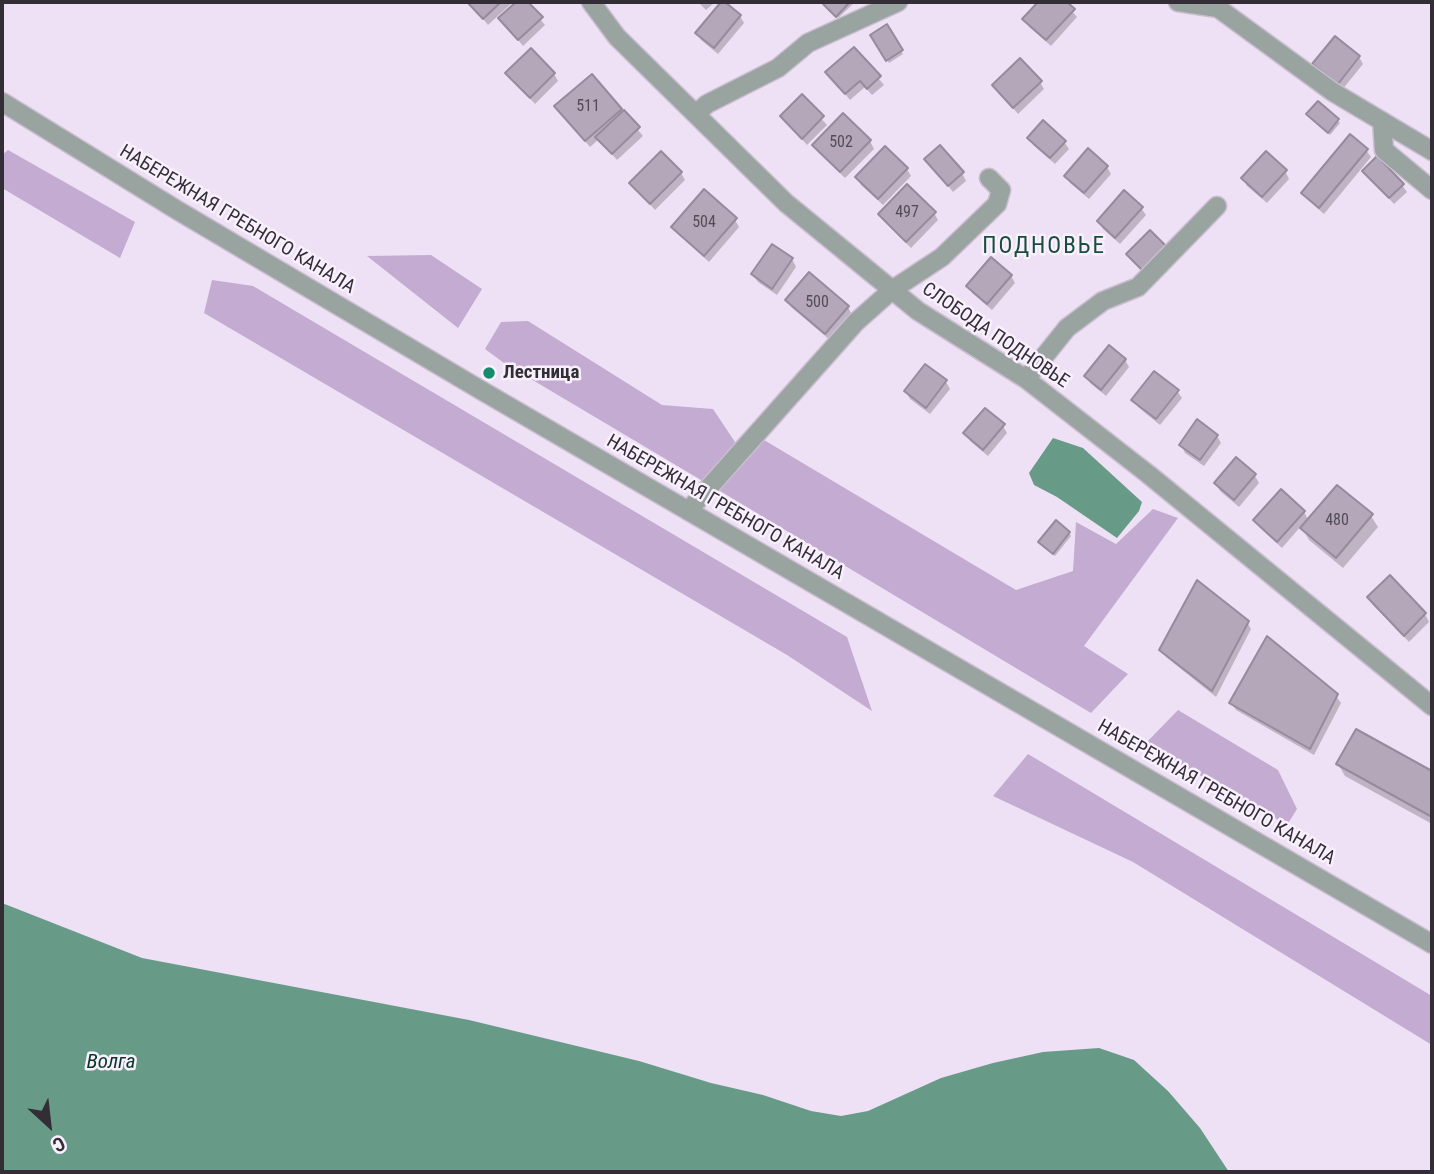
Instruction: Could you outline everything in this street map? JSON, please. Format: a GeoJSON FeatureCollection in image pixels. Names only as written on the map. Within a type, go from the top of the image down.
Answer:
{"type":"FeatureCollection","features":[{"type":"Feature","properties":{"kind":"street","name":"СЛОБОДА ПОДНОВЬЕ"},"geometry":{"type":"LineString","coordinates":[[591,2],[617,37],[786,203],[918,311],[1026,379],[1432,706]]}},
{"type":"Feature","properties":{"kind":"street"},"geometry":{"type":"LineString","coordinates":[[696,114],[706,104],[778,68],[808,43],[898,2]]}},
{"type":"Feature","properties":{"kind":"street"},"geometry":{"type":"LineString","coordinates":[[1178,2],[1218,8],[1333,92],[1432,151]]}},
{"type":"Feature","properties":{"kind":"street","name":"НАБЕРЕЖНАЯ ГРЕБНОГО КАНАЛА"},"geometry":{"type":"LineString","coordinates":[[2,102],[189,217],[688,511],[1432,944]]}},
{"type":"Feature","properties":{"kind":"street"},"geometry":{"type":"LineString","coordinates":[[1382,121],[1384,150],[1432,190]]}},
{"type":"Feature","properties":{"kind":"street"},"geometry":{"type":"LineString","coordinates":[[688,511],[856,322],[892,290],[942,257],[997,204],[1001,190],[989,178]]}},
{"type":"Feature","properties":{"kind":"street"},"geometry":{"type":"LineString","coordinates":[[1026,379],[1068,328],[1103,300],[1138,288],[1217,206]]}},
{"type":"Feature","properties":{"kind":"shaded area"},"geometry":{"type":"Polygon","coordinates":[[[8,150],[135,222],[120,258],[2,188],[2,155],[8,150]]]}},
{"type":"Feature","properties":{"kind":"shaded area"},"geometry":{"type":"Polygon","coordinates":[[[431,255],[482,289],[458,328],[367,256],[431,255]]]}},
{"type":"Feature","properties":{"kind":"shaded area"},"geometry":{"type":"Polygon","coordinates":[[[212,280],[253,286],[847,637],[872,711],[787,655],[204,313],[212,280]]]}},
{"type":"Feature","properties":{"kind":"shaded area"},"geometry":{"type":"Polygon","coordinates":[[[528,321],[662,405],[713,409],[737,445],[706,483],[504,363],[485,349],[501,322],[528,321]]]}},
{"type":"Feature","properties":{"kind":"shaded area"},"geometry":{"type":"Polygon","coordinates":[[[764,440],[1016,590],[1073,571],[1076,522],[1116,544],[1153,509],[1178,518],[1084,646],[1128,674],[1091,713],[715,488],[764,440]]]}},
{"type":"Feature","properties":{"kind":"shaded area"},"geometry":{"type":"Polygon","coordinates":[[[1178,710],[1278,770],[1297,809],[1287,825],[1145,744],[1178,710]]]}},
{"type":"Feature","properties":{"kind":"shaded area"},"geometry":{"type":"Polygon","coordinates":[[[1028,754],[1432,996],[1432,1045],[1133,862],[993,796],[1028,754]]]}},
{"type":"Feature","properties":{"kind":"water"},"geometry":{"type":"Polygon","coordinates":[[[1053,438],[1083,448],[1142,502],[1139,511],[1117,538],[1057,497],[1034,485],[1029,473],[1053,438]]]}},
{"type":"Feature","properties":{"kind":"water","name":"Волга"},"geometry":{"type":"Polygon","coordinates":[[[2,903],[142,958],[469,1020],[639,1061],[811,1111],[841,1116],[868,1111],[941,1078],[993,1063],[1043,1052],[1099,1048],[1134,1060],[1168,1091],[1200,1128],[1229,1172],[2,1172],[2,903]]]}},
{"type":"Feature","properties":{"kind":"building"},"geometry":{"type":"Polygon","coordinates":[[[467,2],[501,2],[483,19],[467,2]]]}},
{"type":"Feature","properties":{"kind":"building"},"geometry":{"type":"Polygon","coordinates":[[[516,2],[528,2],[543,17],[518,40],[498,18],[516,2]]]}},
{"type":"Feature","properties":{"kind":"building"},"geometry":{"type":"Polygon","coordinates":[[[721,2],[725,2],[741,15],[714,48],[695,33],[721,2]]]}},
{"type":"Feature","properties":{"kind":"building"},"geometry":{"type":"Polygon","coordinates":[[[850,2],[836,17],[823,4],[850,2]]]}},
{"type":"Feature","properties":{"kind":"building"},"geometry":{"type":"Polygon","coordinates":[[[1038,2],[1067,2],[1075,9],[1046,40],[1022,19],[1038,2]]]}},
{"type":"Feature","properties":{"kind":"building"},"geometry":{"type":"Polygon","coordinates":[[[887,24],[903,50],[886,61],[870,35],[887,24]]]}},
{"type":"Feature","properties":{"kind":"building"},"geometry":{"type":"Polygon","coordinates":[[[1335,36],[1360,56],[1338,84],[1312,64],[1335,36]]]}},
{"type":"Feature","properties":{"kind":"building"},"geometry":{"type":"Polygon","coordinates":[[[854,47],[881,76],[867,89],[860,81],[845,94],[825,72],[854,47]]]}},
{"type":"Feature","properties":{"kind":"building"},"geometry":{"type":"Polygon","coordinates":[[[531,48],[555,73],[530,98],[505,73],[531,48]]]}},
{"type":"Feature","properties":{"kind":"building"},"geometry":{"type":"Polygon","coordinates":[[[1020,58],[1042,81],[1013,108],[992,85],[1020,58]]]}},
{"type":"Feature","properties":{"kind":"building"},"geometry":{"type":"Polygon","coordinates":[[[592,74],[622,109],[585,141],[554,106],[592,74]]]}},
{"type":"Feature","properties":{"kind":"building"},"geometry":{"type":"Polygon","coordinates":[[[802,94],[824,116],[802,139],[780,116],[802,94]]]}},
{"type":"Feature","properties":{"kind":"building"},"geometry":{"type":"Polygon","coordinates":[[[1318,101],[1339,119],[1328,133],[1306,114],[1318,101]]]}},
{"type":"Feature","properties":{"kind":"building"},"geometry":{"type":"Polygon","coordinates":[[[624,110],[640,127],[612,154],[595,137],[624,110]]]}},
{"type":"Feature","properties":{"kind":"building"},"geometry":{"type":"Polygon","coordinates":[[[843,113],[871,140],[840,172],[812,145],[843,113]]]}},
{"type":"Feature","properties":{"kind":"building"},"geometry":{"type":"Polygon","coordinates":[[[1043,120],[1066,141],[1050,158],[1027,138],[1043,120]]]}},
{"type":"Feature","properties":{"kind":"building"},"geometry":{"type":"Polygon","coordinates":[[[1350,134],[1368,149],[1319,208],[1301,193],[1350,134]]]}},
{"type":"Feature","properties":{"kind":"building"},"geometry":{"type":"Polygon","coordinates":[[[940,145],[964,172],[948,186],[924,159],[940,145]]]}},
{"type":"Feature","properties":{"kind":"building"},"geometry":{"type":"Polygon","coordinates":[[[885,146],[908,168],[878,199],[855,177],[885,146]]]}},
{"type":"Feature","properties":{"kind":"building"},"geometry":{"type":"Polygon","coordinates":[[[1088,148],[1108,166],[1084,193],[1064,176],[1088,148]]]}},
{"type":"Feature","properties":{"kind":"building"},"geometry":{"type":"Polygon","coordinates":[[[661,151],[682,172],[650,204],[629,183],[661,151]]]}},
{"type":"Feature","properties":{"kind":"building"},"geometry":{"type":"Polygon","coordinates":[[[1266,151],[1287,170],[1262,197],[1241,178],[1266,151]]]}},
{"type":"Feature","properties":{"kind":"building"},"geometry":{"type":"Polygon","coordinates":[[[1377,156],[1404,184],[1389,198],[1362,171],[1377,156]]]}},
{"type":"Feature","properties":{"kind":"building"},"geometry":{"type":"Polygon","coordinates":[[[907,184],[936,212],[906,242],[878,214],[907,184]]]}},
{"type":"Feature","properties":{"kind":"building"},"geometry":{"type":"Polygon","coordinates":[[[704,189],[737,218],[704,256],[671,227],[704,189]]]}},
{"type":"Feature","properties":{"kind":"building"},"geometry":{"type":"Polygon","coordinates":[[[1124,190],[1143,207],[1115,238],[1097,221],[1124,190]]]}},
{"type":"Feature","properties":{"kind":"building"},"geometry":{"type":"Polygon","coordinates":[[[1150,230],[1168,248],[1144,272],[1126,254],[1150,230]]]}},
{"type":"Feature","properties":{"kind":"building"},"geometry":{"type":"Polygon","coordinates":[[[772,244],[793,258],[772,289],[751,274],[772,244]]]}},
{"type":"Feature","properties":{"kind":"building"},"geometry":{"type":"Polygon","coordinates":[[[991,257],[1012,275],[987,304],[966,286],[991,257]]]}},
{"type":"Feature","properties":{"kind":"building"},"geometry":{"type":"Polygon","coordinates":[[[809,272],[849,306],[825,334],[785,300],[809,272]]]}},
{"type":"Feature","properties":{"kind":"building"},"geometry":{"type":"Polygon","coordinates":[[[1109,345],[1126,359],[1101,390],[1084,376],[1109,345]]]}},
{"type":"Feature","properties":{"kind":"building"},"geometry":{"type":"Polygon","coordinates":[[[925,364],[947,380],[926,408],[904,391],[925,364]]]}},
{"type":"Feature","properties":{"kind":"building"},"geometry":{"type":"Polygon","coordinates":[[[1154,371],[1179,390],[1156,419],[1131,400],[1154,371]]]}},
{"type":"Feature","properties":{"kind":"building"},"geometry":{"type":"Polygon","coordinates":[[[985,408],[1005,424],[983,450],[963,433],[985,408]]]}},
{"type":"Feature","properties":{"kind":"building"},"geometry":{"type":"Polygon","coordinates":[[[1197,419],[1218,435],[1200,460],[1179,445],[1197,419]]]}},
{"type":"Feature","properties":{"kind":"building"},"geometry":{"type":"Polygon","coordinates":[[[1236,457],[1256,474],[1234,500],[1214,483],[1236,457]]]}},
{"type":"Feature","properties":{"kind":"building"},"geometry":{"type":"Polygon","coordinates":[[[1337,485],[1373,514],[1336,558],[1300,528],[1337,485]]]}},
{"type":"Feature","properties":{"kind":"building"},"geometry":{"type":"Polygon","coordinates":[[[1281,489],[1305,511],[1277,542],[1253,520],[1281,489]]]}},
{"type":"Feature","properties":{"kind":"building"},"geometry":{"type":"Polygon","coordinates":[[[1056,520],[1070,532],[1053,554],[1038,542],[1056,520]]]}},
{"type":"Feature","properties":{"kind":"building"},"geometry":{"type":"Polygon","coordinates":[[[1390,575],[1426,613],[1404,636],[1367,597],[1390,575]]]}},
{"type":"Feature","properties":{"kind":"building"},"geometry":{"type":"Polygon","coordinates":[[[1197,580],[1249,621],[1212,691],[1159,650],[1197,580]]]}},
{"type":"Feature","properties":{"kind":"building"},"geometry":{"type":"Polygon","coordinates":[[[1267,636],[1338,694],[1310,749],[1229,703],[1267,636]]]}},
{"type":"Feature","properties":{"kind":"building"},"geometry":{"type":"Polygon","coordinates":[[[1356,729],[1432,771],[1432,817],[1336,764],[1356,729]]]}},
{"type":"Feature","properties":{"kind":"place","name":"Лестница"},"geometry":{"type":"Point","coordinates":[489,373]}},
{"type":"Feature","properties":{"kind":"district","name":"ПОДНОВЬЕ"},"geometry":{"type":"Point","coordinates":[1044,247]}}]}
